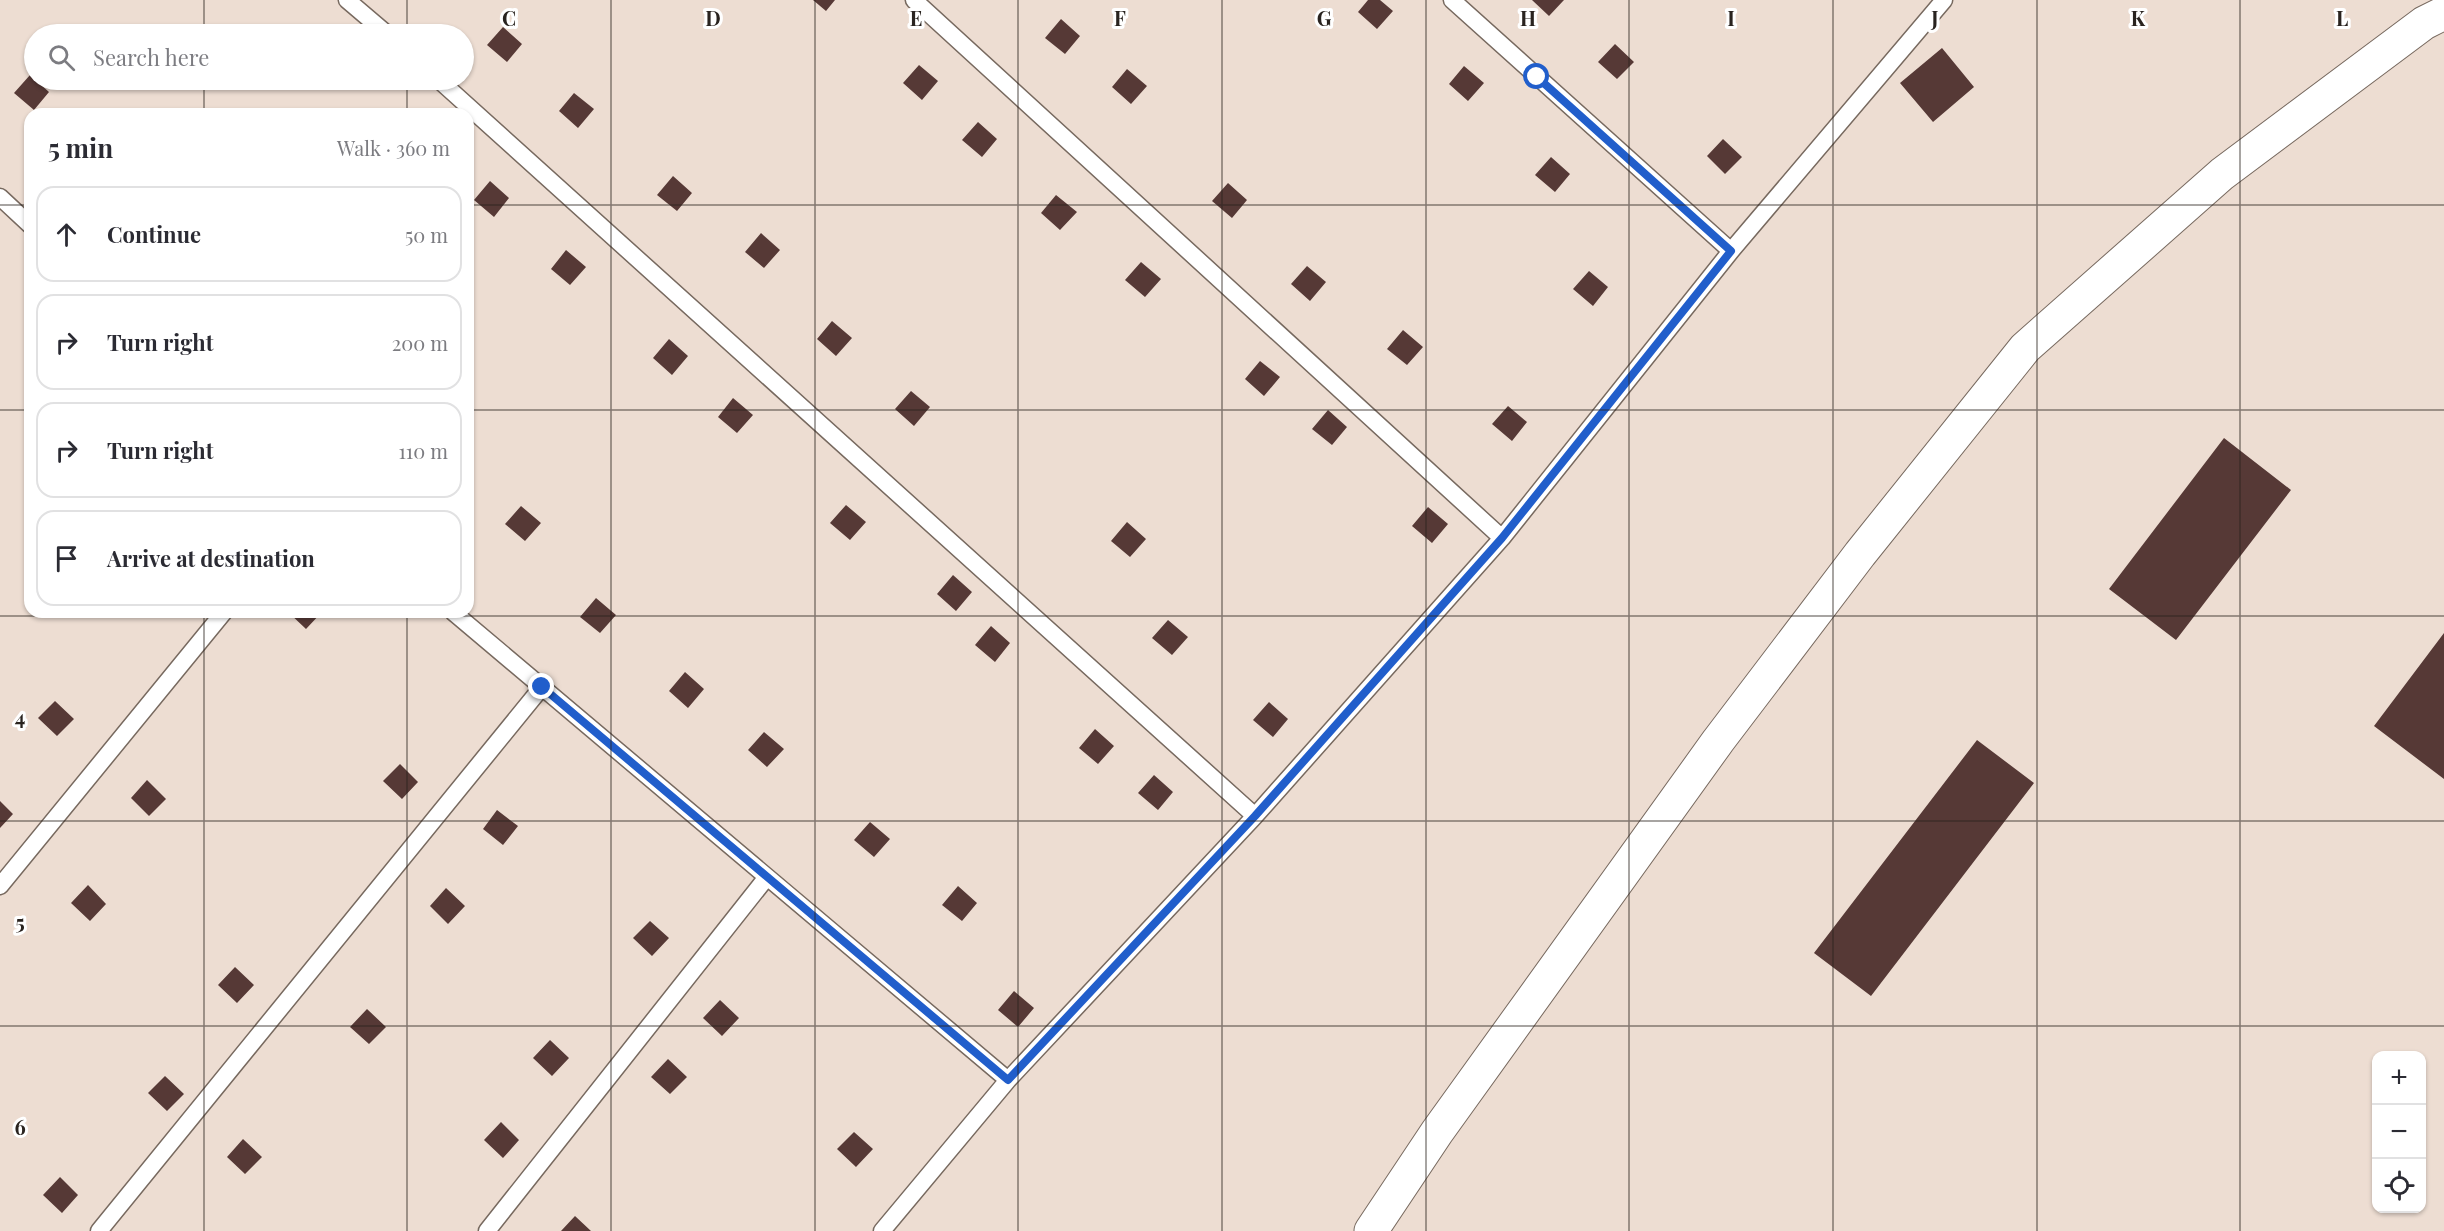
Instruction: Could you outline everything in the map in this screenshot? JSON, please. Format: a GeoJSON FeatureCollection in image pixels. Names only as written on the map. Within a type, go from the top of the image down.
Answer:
{"type":"FeatureCollection","features":[{"type":"Feature","properties":{"kind":"street"},"geometry":{"type":"LineString","coordinates":[[1371,1231],[1437,1132],[1718,741],[1860,554],[2025,348],[2222,174],[2424,23],[2444,13]]}},
{"type":"Feature","properties":{"kind":"lane"},"geometry":{"type":"LineString","coordinates":[[347,0],[375,24]]}},
{"type":"Feature","properties":{"kind":"lane"},"geometry":{"type":"LineString","coordinates":[[914,0],[1502,538]]}},
{"type":"Feature","properties":{"kind":"lane"},"geometry":{"type":"LineString","coordinates":[[1452,0],[1731,251]]}},
{"type":"Feature","properties":{"kind":"lane"},"geometry":{"type":"LineString","coordinates":[[882,1231],[1008,1080],[1255,816],[1502,538],[1731,251],[1944,0]]}},
{"type":"Feature","properties":{"kind":"lane"},"geometry":{"type":"LineString","coordinates":[[450,90],[470,108]]}},
{"type":"Feature","properties":{"kind":"lane"},"geometry":{"type":"LineString","coordinates":[[474,112],[1255,816]]}},
{"type":"Feature","properties":{"kind":"lane"},"geometry":{"type":"LineString","coordinates":[[0,197],[24,219]]}},
{"type":"Feature","properties":{"kind":"lane"},"geometry":{"type":"LineString","coordinates":[[0,886],[219,618]]}},
{"type":"Feature","properties":{"kind":"lane"},"geometry":{"type":"LineString","coordinates":[[460,618],[1008,1080]]}},
{"type":"Feature","properties":{"kind":"lane"},"geometry":{"type":"LineString","coordinates":[[99,1231],[542,687]]}},
{"type":"Feature","properties":{"kind":"lane"},"geometry":{"type":"LineString","coordinates":[[487,1231],[767,877]]}},
{"type":"Feature","properties":{"kind":"building"},"geometry":{"type":"Polygon","coordinates":[[[813,0],[835,0],[826,11],[813,0]]]}},
{"type":"Feature","properties":{"kind":"building"},"geometry":{"type":"Polygon","coordinates":[[[1368,0],[1380,0],[1393,11],[1377,29],[1358,12],[1368,0]]]}},
{"type":"Feature","properties":{"kind":"building"},"geometry":{"type":"Polygon","coordinates":[[[1532,0],[1564,0],[1549,16],[1532,0]]]}},
{"type":"Feature","properties":{"kind":"building"},"geometry":{"type":"Polygon","coordinates":[[[1061,19],[1080,36],[1065,54],[1045,38],[1061,19]]]}},
{"type":"Feature","properties":{"kind":"building"},"geometry":{"type":"Polygon","coordinates":[[[503,27],[522,44],[507,62],[487,45],[503,27]]]}},
{"type":"Feature","properties":{"kind":"building"},"geometry":{"type":"Polygon","coordinates":[[[1615,44],[1634,62],[1617,79],[1598,62],[1615,44]]]}},
{"type":"Feature","properties":{"kind":"building"},"geometry":{"type":"Polygon","coordinates":[[[1942,48],[1974,87],[1933,122],[1900,83],[1942,48]]]}},
{"type":"Feature","properties":{"kind":"building"},"geometry":{"type":"Polygon","coordinates":[[[919,65],[938,81],[922,100],[903,83],[919,65]]]}},
{"type":"Feature","properties":{"kind":"building"},"geometry":{"type":"Polygon","coordinates":[[[1464,66],[1484,83],[1468,101],[1449,84],[1464,66]]]}},
{"type":"Feature","properties":{"kind":"building"},"geometry":{"type":"Polygon","coordinates":[[[1127,69],[1147,86],[1131,104],[1112,87],[1127,69]]]}},
{"type":"Feature","properties":{"kind":"building"},"geometry":{"type":"Polygon","coordinates":[[[24,82],[24,90],[47,90],[49,92],[36,108],[32,108],[14,93],[24,82]]]}},
{"type":"Feature","properties":{"kind":"building"},"geometry":{"type":"Polygon","coordinates":[[[574,93],[594,109],[578,128],[559,111],[574,93]]]}},
{"type":"Feature","properties":{"kind":"building"},"geometry":{"type":"Polygon","coordinates":[[[978,122],[997,139],[982,157],[962,140],[978,122]]]}},
{"type":"Feature","properties":{"kind":"building"},"geometry":{"type":"Polygon","coordinates":[[[1723,139],[1742,157],[1725,174],[1707,156],[1723,139]]]}},
{"type":"Feature","properties":{"kind":"building"},"geometry":{"type":"Polygon","coordinates":[[[1551,157],[1570,174],[1555,192],[1535,175],[1551,157]]]}},
{"type":"Feature","properties":{"kind":"building"},"geometry":{"type":"Polygon","coordinates":[[[673,176],[692,193],[677,211],[657,195],[673,176]]]}},
{"type":"Feature","properties":{"kind":"building"},"geometry":{"type":"Polygon","coordinates":[[[490,181],[509,198],[494,217],[474,200],[490,181]]]}},
{"type":"Feature","properties":{"kind":"building"},"geometry":{"type":"Polygon","coordinates":[[[1228,183],[1247,200],[1232,218],[1212,201],[1228,183]]]}},
{"type":"Feature","properties":{"kind":"building"},"geometry":{"type":"Polygon","coordinates":[[[1056,195],[1077,212],[1060,230],[1041,213],[1056,195]]]}},
{"type":"Feature","properties":{"kind":"building"},"geometry":{"type":"Polygon","coordinates":[[[761,233],[780,250],[764,268],[745,252],[761,233]]]}},
{"type":"Feature","properties":{"kind":"building"},"geometry":{"type":"Polygon","coordinates":[[[566,250],[586,267],[570,285],[551,269],[566,250]]]}},
{"type":"Feature","properties":{"kind":"building"},"geometry":{"type":"Polygon","coordinates":[[[1141,262],[1161,279],[1145,297],[1125,280],[1141,262]]]}},
{"type":"Feature","properties":{"kind":"building"},"geometry":{"type":"Polygon","coordinates":[[[1307,266],[1326,282],[1310,301],[1291,284],[1307,266]]]}},
{"type":"Feature","properties":{"kind":"building"},"geometry":{"type":"Polygon","coordinates":[[[1589,271],[1608,287],[1593,306],[1573,289],[1589,271]]]}},
{"type":"Feature","properties":{"kind":"building"},"geometry":{"type":"Polygon","coordinates":[[[832,321],[852,338],[836,356],[817,339],[832,321]]]}},
{"type":"Feature","properties":{"kind":"building"},"geometry":{"type":"Polygon","coordinates":[[[1403,330],[1423,347],[1407,365],[1387,349],[1403,330]]]}},
{"type":"Feature","properties":{"kind":"building"},"geometry":{"type":"Polygon","coordinates":[[[669,339],[688,356],[672,375],[653,358],[669,339]]]}},
{"type":"Feature","properties":{"kind":"building"},"geometry":{"type":"Polygon","coordinates":[[[1260,361],[1280,377],[1264,396],[1245,379],[1260,361]]]}},
{"type":"Feature","properties":{"kind":"building"},"geometry":{"type":"Polygon","coordinates":[[[911,391],[930,407],[914,426],[895,409],[911,391]]]}},
{"type":"Feature","properties":{"kind":"building"},"geometry":{"type":"Polygon","coordinates":[[[733,398],[753,415],[737,433],[718,417],[733,398]]]}},
{"type":"Feature","properties":{"kind":"building"},"geometry":{"type":"Polygon","coordinates":[[[1508,406],[1527,422],[1512,441],[1492,424],[1508,406]]]}},
{"type":"Feature","properties":{"kind":"building"},"geometry":{"type":"Polygon","coordinates":[[[1328,410],[1347,427],[1332,445],[1312,429],[1328,410]]]}},
{"type":"Feature","properties":{"kind":"building"},"geometry":{"type":"Polygon","coordinates":[[[2224,438],[2291,490],[2176,640],[2109,589],[2224,438]]]}},
{"type":"Feature","properties":{"kind":"building"},"geometry":{"type":"Polygon","coordinates":[[[846,505],[866,522],[850,540],[830,523],[846,505]]]}},
{"type":"Feature","properties":{"kind":"building"},"geometry":{"type":"Polygon","coordinates":[[[521,506],[541,523],[525,541],[505,524],[521,506]]]}},
{"type":"Feature","properties":{"kind":"building"},"geometry":{"type":"Polygon","coordinates":[[[1428,507],[1448,524],[1432,543],[1412,526],[1428,507]]]}},
{"type":"Feature","properties":{"kind":"building"},"geometry":{"type":"Polygon","coordinates":[[[1127,522],[1146,539],[1130,557],[1111,541],[1127,522]]]}},
{"type":"Feature","properties":{"kind":"building"},"geometry":{"type":"Polygon","coordinates":[[[953,575],[972,592],[956,611],[937,594],[953,575]]]}},
{"type":"Feature","properties":{"kind":"building"},"geometry":{"type":"Polygon","coordinates":[[[596,598],[616,615],[600,633],[580,617],[596,598]]]}},
{"type":"Feature","properties":{"kind":"building"},"geometry":{"type":"Polygon","coordinates":[[[294,618],[316,618],[306,629],[294,618]]]}},
{"type":"Feature","properties":{"kind":"building"},"geometry":{"type":"Polygon","coordinates":[[[1168,620],[1188,637],[1172,655],[1152,638],[1168,620]]]}},
{"type":"Feature","properties":{"kind":"building"},"geometry":{"type":"Polygon","coordinates":[[[991,626],[1010,643],[995,662],[975,645],[991,626]]]}},
{"type":"Feature","properties":{"kind":"building"},"geometry":{"type":"Polygon","coordinates":[[[2444,633],[2444,779],[2374,726],[2444,633]]]}},
{"type":"Feature","properties":{"kind":"building"},"geometry":{"type":"Polygon","coordinates":[[[685,672],[704,689],[688,708],[669,691],[685,672]]]}},
{"type":"Feature","properties":{"kind":"building"},"geometry":{"type":"Polygon","coordinates":[[[55,701],[74,719],[57,736],[38,718],[55,701]]]}},
{"type":"Feature","properties":{"kind":"building"},"geometry":{"type":"Polygon","coordinates":[[[1269,702],[1288,719],[1273,737],[1253,720],[1269,702]]]}},
{"type":"Feature","properties":{"kind":"building"},"geometry":{"type":"Polygon","coordinates":[[[1095,729],[1114,746],[1098,764],[1079,748],[1095,729]]]}},
{"type":"Feature","properties":{"kind":"building"},"geometry":{"type":"Polygon","coordinates":[[[764,732],[784,749],[767,767],[748,750],[764,732]]]}},
{"type":"Feature","properties":{"kind":"building"},"geometry":{"type":"Polygon","coordinates":[[[1977,740],[2034,783],[1871,996],[1814,953],[1977,740]]]}},
{"type":"Feature","properties":{"kind":"building"},"geometry":{"type":"Polygon","coordinates":[[[400,764],[418,782],[402,799],[383,781],[400,764]]]}},
{"type":"Feature","properties":{"kind":"building"},"geometry":{"type":"Polygon","coordinates":[[[1154,775],[1173,792],[1158,810],[1138,793],[1154,775]]]}},
{"type":"Feature","properties":{"kind":"building"},"geometry":{"type":"Polygon","coordinates":[[[147,780],[166,799],[149,816],[131,798],[147,780]]]}},
{"type":"Feature","properties":{"kind":"building"},"geometry":{"type":"Polygon","coordinates":[[[0,801],[13,814],[0,828],[0,801]]]}},
{"type":"Feature","properties":{"kind":"building"},"geometry":{"type":"Polygon","coordinates":[[[497,810],[518,826],[503,845],[483,829],[497,810]]]}},
{"type":"Feature","properties":{"kind":"building"},"geometry":{"type":"Polygon","coordinates":[[[870,822],[890,839],[874,857],[854,840],[870,822]]]}},
{"type":"Feature","properties":{"kind":"building"},"geometry":{"type":"Polygon","coordinates":[[[88,885],[106,904],[90,921],[71,903],[88,885]]]}},
{"type":"Feature","properties":{"kind":"building"},"geometry":{"type":"Polygon","coordinates":[[[958,886],[977,903],[962,921],[942,905],[958,886]]]}},
{"type":"Feature","properties":{"kind":"building"},"geometry":{"type":"Polygon","coordinates":[[[446,888],[465,906],[448,924],[430,906],[446,888]]]}},
{"type":"Feature","properties":{"kind":"building"},"geometry":{"type":"Polygon","coordinates":[[[650,921],[669,938],[652,956],[633,938],[650,921]]]}},
{"type":"Feature","properties":{"kind":"building"},"geometry":{"type":"Polygon","coordinates":[[[235,967],[254,985],[237,1003],[218,985],[235,967]]]}},
{"type":"Feature","properties":{"kind":"building"},"geometry":{"type":"Polygon","coordinates":[[[1014,991],[1034,1008],[1018,1027],[998,1010],[1014,991]]]}},
{"type":"Feature","properties":{"kind":"building"},"geometry":{"type":"Polygon","coordinates":[[[720,1000],[739,1018],[722,1036],[703,1018],[720,1000]]]}},
{"type":"Feature","properties":{"kind":"building"},"geometry":{"type":"Polygon","coordinates":[[[367,1009],[386,1027],[369,1044],[350,1027],[367,1009]]]}},
{"type":"Feature","properties":{"kind":"building"},"geometry":{"type":"Polygon","coordinates":[[[550,1040],[569,1058],[552,1076],[533,1058],[550,1040]]]}},
{"type":"Feature","properties":{"kind":"building"},"geometry":{"type":"Polygon","coordinates":[[[668,1059],[687,1077],[670,1094],[651,1077],[668,1059]]]}},
{"type":"Feature","properties":{"kind":"building"},"geometry":{"type":"Polygon","coordinates":[[[165,1076],[184,1094],[167,1111],[148,1093],[165,1076]]]}},
{"type":"Feature","properties":{"kind":"building"},"geometry":{"type":"Polygon","coordinates":[[[501,1122],[519,1140],[503,1158],[484,1140],[501,1122]]]}},
{"type":"Feature","properties":{"kind":"building"},"geometry":{"type":"Polygon","coordinates":[[[854,1132],[873,1149],[856,1167],[837,1149],[854,1132]]]}},
{"type":"Feature","properties":{"kind":"building"},"geometry":{"type":"Polygon","coordinates":[[[243,1139],[262,1157],[245,1174],[227,1157],[243,1139]]]}},
{"type":"Feature","properties":{"kind":"building"},"geometry":{"type":"Polygon","coordinates":[[[60,1177],[78,1195],[62,1213],[43,1195],[60,1177]]]}},
{"type":"Feature","properties":{"kind":"building"},"geometry":{"type":"Polygon","coordinates":[[[575,1216],[591,1231],[561,1231],[575,1216]]]}},
{"type":"Feature","properties":{"kind":"route"},"geometry":{"type":"LineString","coordinates":[[542,687],[1008,1080],[1255,816],[1502,538],[1731,251],[1537,77]]}}]}
